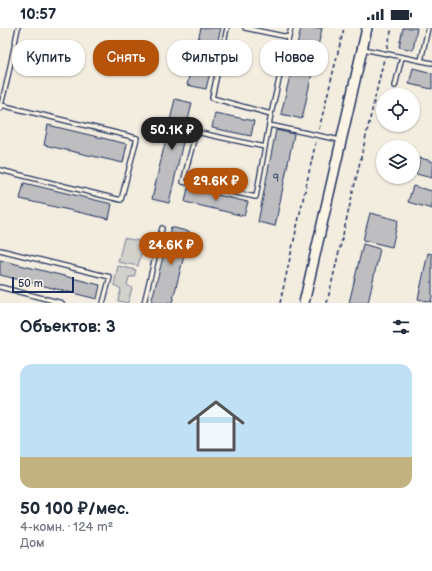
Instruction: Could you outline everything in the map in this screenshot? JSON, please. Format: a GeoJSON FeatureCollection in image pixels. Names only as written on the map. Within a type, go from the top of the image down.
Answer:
{"type":"FeatureCollection","features":[{"type":"Feature","properties":{"kind":"street"},"geometry":{"type":"LineString","coordinates":[[304,303],[367,28]]}},
{"type":"Feature","properties":{"kind":"lane"},"geometry":{"type":"LineString","coordinates":[[0,170],[121,200],[137,138],[0,107],[18,28]]}},
{"type":"Feature","properties":{"kind":"lane"},"geometry":{"type":"LineString","coordinates":[[226,28],[212,98],[271,114]]}},
{"type":"Feature","properties":{"kind":"lane"},"geometry":{"type":"LineString","coordinates":[[245,28],[288,37]]}},
{"type":"Feature","properties":{"kind":"lane"},"geometry":{"type":"LineString","coordinates":[[265,147],[196,132],[183,182],[256,197],[271,114],[291,28]]}},
{"type":"Feature","properties":{"kind":"lane"},"geometry":{"type":"LineString","coordinates":[[421,60],[428,28]]}},
{"type":"Feature","properties":{"kind":"lane"},"geometry":{"type":"LineString","coordinates":[[362,49],[432,63]]}},
{"type":"Feature","properties":{"kind":"lane"},"geometry":{"type":"LineString","coordinates":[[395,86],[402,57]]}},
{"type":"Feature","properties":{"kind":"lane"},"geometry":{"type":"LineString","coordinates":[[269,125],[341,141]]}},
{"type":"Feature","properties":{"kind":"lane"},"geometry":{"type":"LineString","coordinates":[[144,303],[162,228]]}},
{"type":"Feature","properties":{"kind":"lane"},"geometry":{"type":"LineString","coordinates":[[0,250],[110,277],[103,303]]}},
{"type":"Feature","properties":{"kind":"lane"},"geometry":{"type":"LineString","coordinates":[[0,287],[62,303]]}},
{"type":"Feature","properties":{"kind":"path"},"geometry":{"type":"LineString","coordinates":[[280,303],[344,28]]}},
{"type":"Feature","properties":{"kind":"path"},"geometry":{"type":"LineString","coordinates":[[327,303],[392,28]]}},
{"type":"Feature","properties":{"kind":"shaded area"},"geometry":{"type":"Polygon","coordinates":[[[124,238],[144,242],[138,266],[118,262],[124,238]]]}},
{"type":"Feature","properties":{"kind":"shaded area"},"geometry":{"type":"Polygon","coordinates":[[[118,266],[136,270],[134,277],[129,277],[127,285],[132,288],[128,303],[118,301],[121,289],[114,285],[118,266]]]}},
{"type":"Feature","properties":{"kind":"building"},"geometry":{"type":"Polygon","coordinates":[[[201,28],[221,28],[218,40],[198,40],[201,28]]]}},
{"type":"Feature","properties":{"kind":"building"},"geometry":{"type":"Polygon","coordinates":[[[301,28],[322,28],[319,40],[298,40],[301,28]]]}},
{"type":"Feature","properties":{"kind":"building"},"geometry":{"type":"Polygon","coordinates":[[[403,28],[417,28],[413,50],[399,47],[403,28]]]}},
{"type":"Feature","properties":{"kind":"building"},"geometry":{"type":"Polygon","coordinates":[[[413,68],[432,73],[432,89],[409,84],[413,68]]]}},
{"type":"Feature","properties":{"kind":"building"},"geometry":{"type":"Polygon","coordinates":[[[189,76],[209,76],[206,89],[187,85],[189,76]]]}},
{"type":"Feature","properties":{"kind":"building"},"geometry":{"type":"Polygon","coordinates":[[[290,76],[311,76],[302,119],[281,114],[290,76]]]}},
{"type":"Feature","properties":{"kind":"building"},"geometry":{"type":"Polygon","coordinates":[[[175,99],[192,103],[169,203],[152,199],[175,99]]]}},
{"type":"Feature","properties":{"kind":"building"},"geometry":{"type":"Polygon","coordinates":[[[215,113],[254,121],[251,136],[212,128],[215,113]]]}},
{"type":"Feature","properties":{"kind":"building"},"geometry":{"type":"Polygon","coordinates":[[[48,125],[127,144],[123,163],[44,145],[48,125]]]}},
{"type":"Feature","properties":{"kind":"building"},"geometry":{"type":"Polygon","coordinates":[[[276,130],[294,134],[275,226],[258,222],[276,130]]]}},
{"type":"Feature","properties":{"kind":"building"},"geometry":{"type":"Polygon","coordinates":[[[420,158],[432,161],[432,178],[420,175],[420,158]]]}},
{"type":"Feature","properties":{"kind":"building"},"geometry":{"type":"Polygon","coordinates":[[[24,183],[112,204],[109,219],[20,199],[24,183]]]}},
{"type":"Feature","properties":{"kind":"building"},"geometry":{"type":"Polygon","coordinates":[[[413,186],[432,191],[432,209],[408,202],[413,186]]]}},
{"type":"Feature","properties":{"kind":"building"},"geometry":{"type":"Polygon","coordinates":[[[188,188],[248,202],[244,216],[185,202],[188,188]]]}},
{"type":"Feature","properties":{"kind":"building"},"geometry":{"type":"Polygon","coordinates":[[[370,213],[398,220],[392,247],[363,240],[370,213]]]}},
{"type":"Feature","properties":{"kind":"building"},"geometry":{"type":"Polygon","coordinates":[[[171,227],[190,232],[172,303],[151,303],[171,227]]]}},
{"type":"Feature","properties":{"kind":"building"},"geometry":{"type":"Polygon","coordinates":[[[363,244],[380,249],[368,303],[349,303],[363,244]]]}},
{"type":"Feature","properties":{"kind":"building"},"geometry":{"type":"Polygon","coordinates":[[[428,253],[432,254],[431,302],[418,299],[428,253]]]}},
{"type":"Feature","properties":{"kind":"building"},"geometry":{"type":"Polygon","coordinates":[[[0,260],[100,285],[97,299],[0,275],[0,260]]]}}]}
